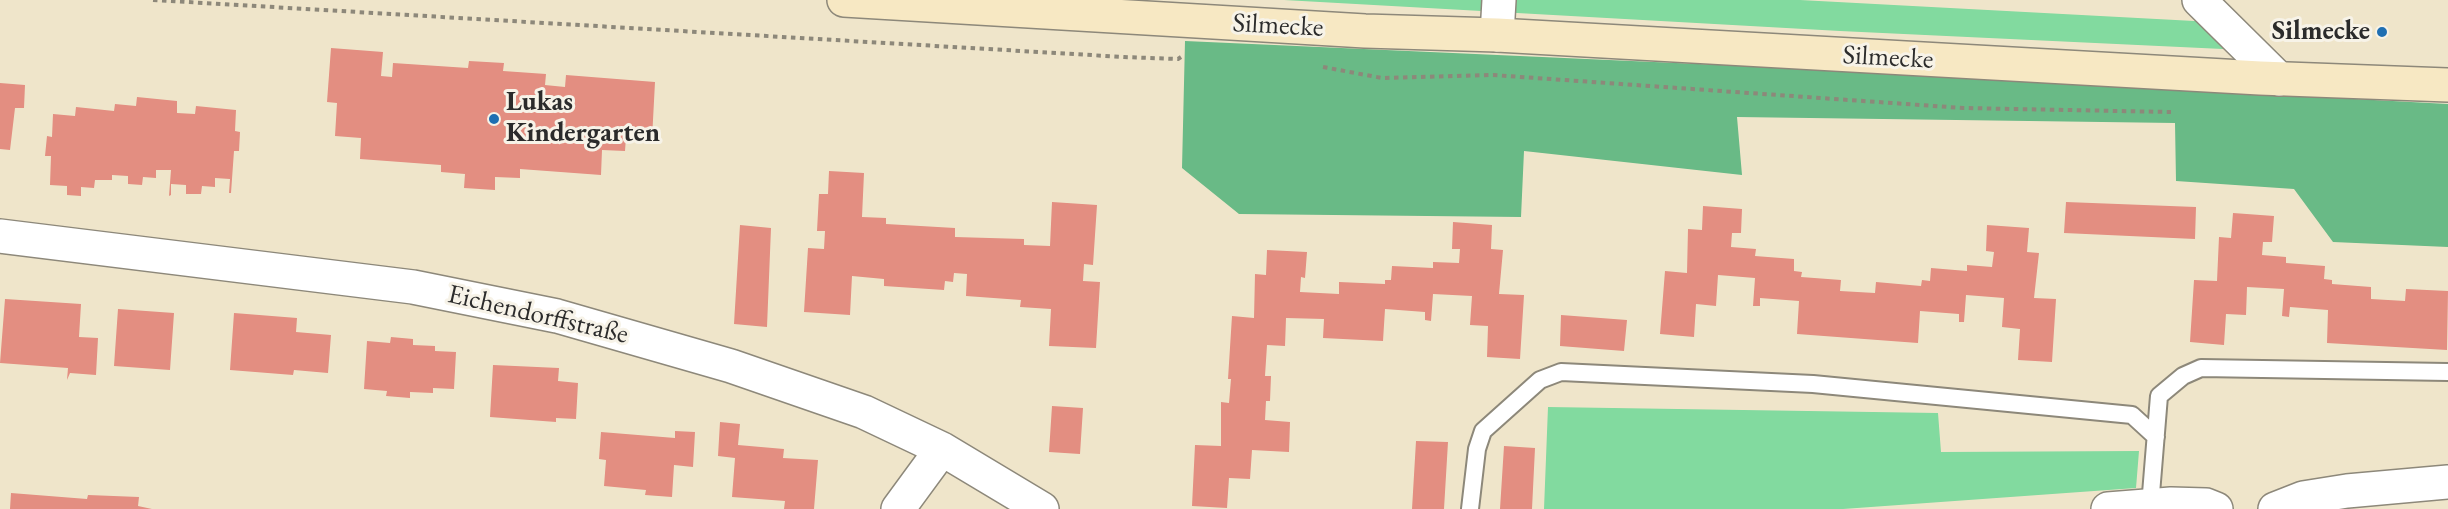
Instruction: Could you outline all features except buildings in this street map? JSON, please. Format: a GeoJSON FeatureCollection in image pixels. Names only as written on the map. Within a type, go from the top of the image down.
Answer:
{"type":"FeatureCollection","features":[{"type":"Feature","properties":{"kind":"main road","name":"Silmecke"},"geometry":{"type":"LineString","coordinates":[[844,0],[1353,30],[1497,35],[2278,79],[2448,86]]}},
{"type":"Feature","properties":{"kind":"street"},"geometry":{"type":"LineString","coordinates":[[1497,35],[1499,0]]}},
{"type":"Feature","properties":{"kind":"street"},"geometry":{"type":"LineString","coordinates":[[2199,0],[2278,79]]}},
{"type":"Feature","properties":{"kind":"street","name":"Eichendorffstraße"},"geometry":{"type":"LineString","coordinates":[[0,236],[412,287],[557,316],[679,350],[864,412],[942,449],[1042,509]]}},
{"type":"Feature","properties":{"kind":"street"},"geometry":{"type":"LineString","coordinates":[[898,509],[942,449]]}},
{"type":"Feature","properties":{"kind":"street"},"geometry":{"type":"LineString","coordinates":[[2276,509],[2303,498],[2448,482]]}},
{"type":"Feature","properties":{"kind":"street"},"geometry":{"type":"LineString","coordinates":[[2108,509],[2150,506],[2206,506],[2216,509]]}},
{"type":"Feature","properties":{"kind":"lane"},"geometry":{"type":"LineString","coordinates":[[2150,506],[2159,396],[2183,376],[2201,368],[2448,372]]}},
{"type":"Feature","properties":{"kind":"lane"},"geometry":{"type":"LineString","coordinates":[[1470,509],[1477,449],[1483,431],[1540,380],[1561,372],[1813,384],[2132,415],[2156,437]]}},
{"type":"Feature","properties":{"kind":"green space"},"geometry":{"type":"Polygon","coordinates":[[[1284,0],[1800,0],[2213,22],[2244,50],[1840,31],[1284,0]]]}},
{"type":"Feature","properties":{"kind":"green space"},"geometry":{"type":"Polygon","coordinates":[[[1185,41],[1743,66],[2448,104],[2448,247],[2333,242],[2294,189],[2176,181],[2175,123],[1737,117],[1742,175],[1524,151],[1521,217],[1239,214],[1182,168],[1185,41]]]}},
{"type":"Feature","properties":{"kind":"green space"},"geometry":{"type":"Polygon","coordinates":[[[1548,407],[1938,413],[1941,452],[2139,451],[2136,488],[1843,509],[1544,509],[1548,407]]]}},
{"type":"Feature","properties":{"kind":"place","name":"Silmecke"},"geometry":{"type":"Point","coordinates":[2382,32]}},
{"type":"Feature","properties":{"kind":"place","name":"Lukas Kindergarten"},"geometry":{"type":"Point","coordinates":[494,119]}}]}
